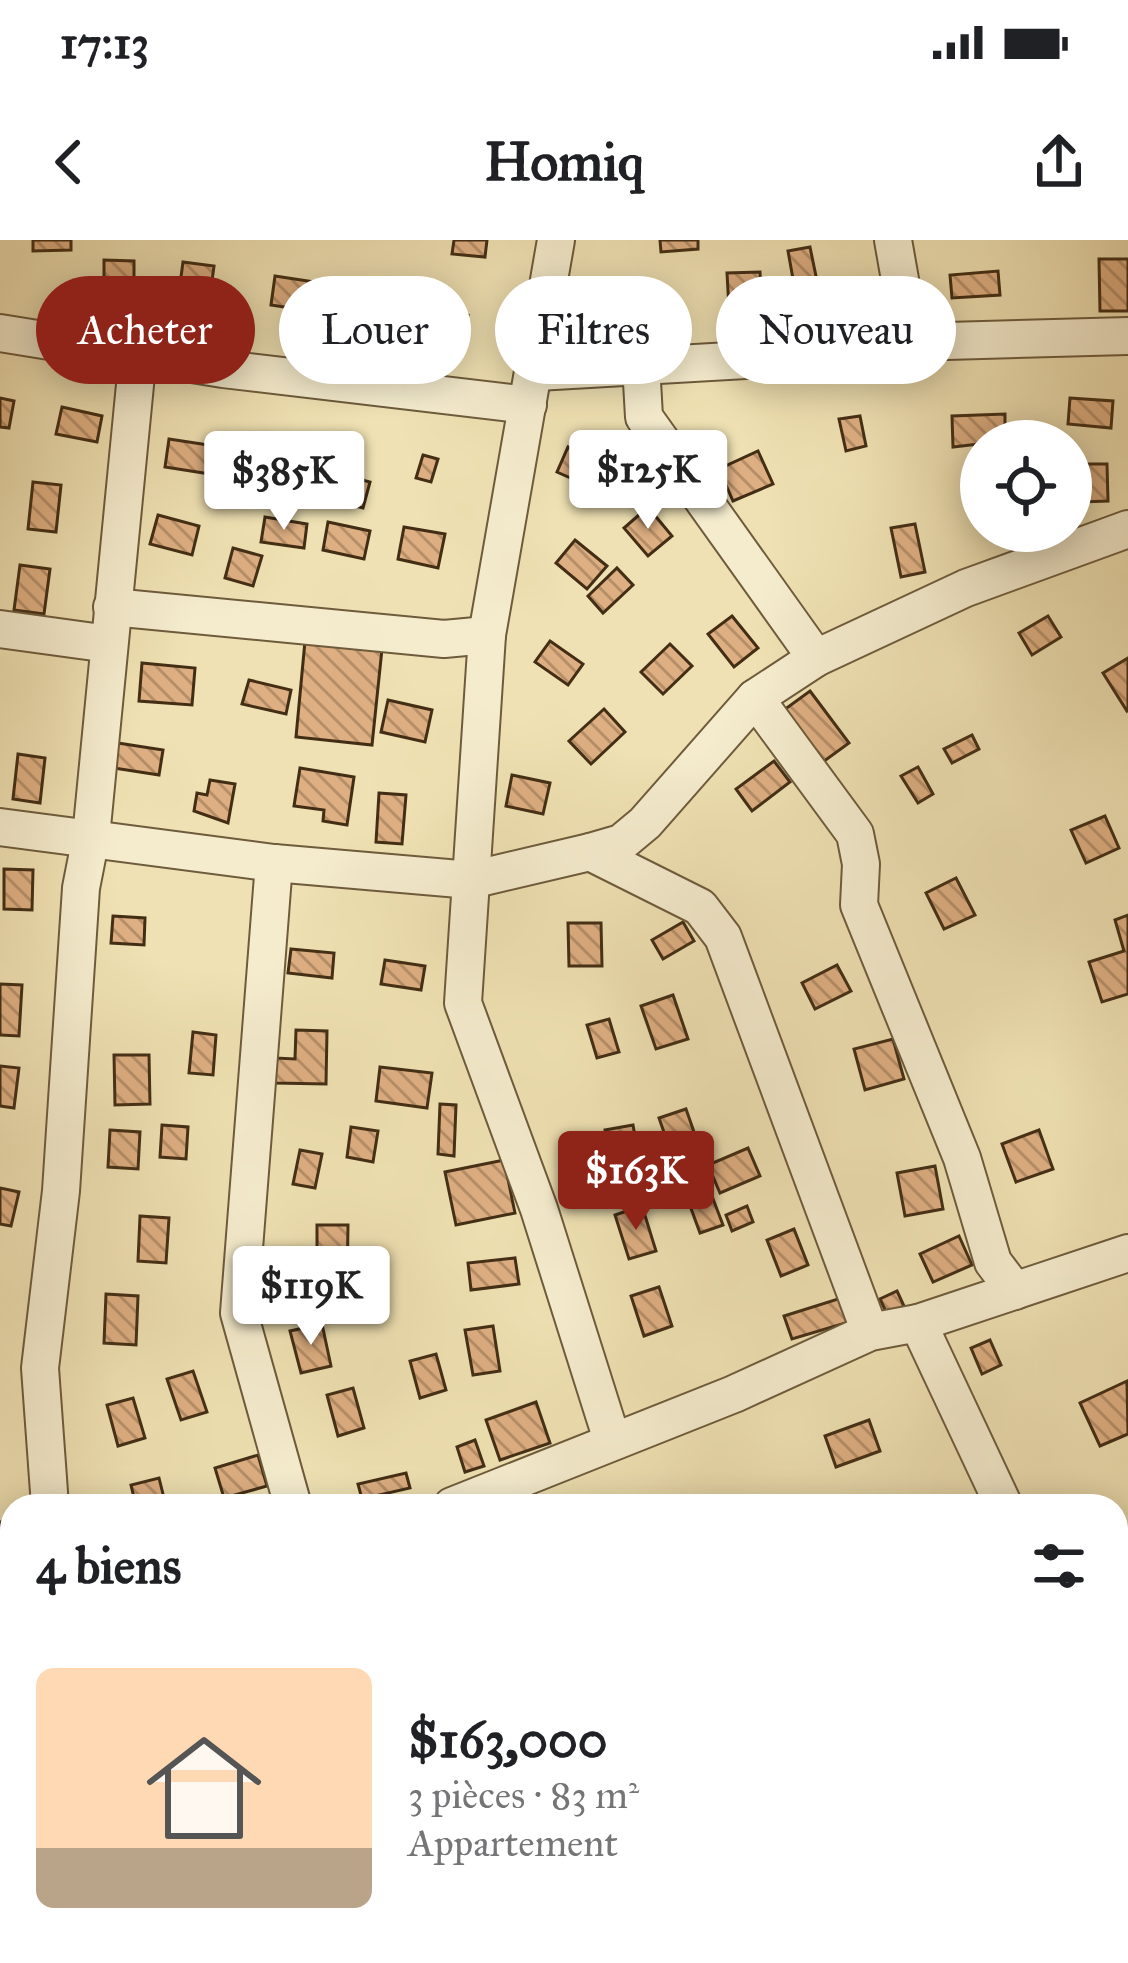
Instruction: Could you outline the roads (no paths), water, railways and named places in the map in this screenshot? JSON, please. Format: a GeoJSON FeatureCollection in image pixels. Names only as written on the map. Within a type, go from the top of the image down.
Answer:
{"type":"FeatureCollection","features":[{"type":"Feature","properties":{"kind":"street"},"geometry":{"type":"LineString","coordinates":[[556,240],[487,635],[464,1003],[539,1209],[612,1440]]}},
{"type":"Feature","properties":{"kind":"street"},"geometry":{"type":"LineString","coordinates":[[893,240],[899,276]]}},
{"type":"Feature","properties":{"kind":"street"},"geometry":{"type":"LineString","coordinates":[[0,333],[36,338]]}},
{"type":"Feature","properties":{"kind":"street"},"geometry":{"type":"LineString","coordinates":[[956,341],[1128,336]]}},
{"type":"Feature","properties":{"kind":"street"},"geometry":{"type":"LineString","coordinates":[[255,364],[532,388],[550,384]]}},
{"type":"Feature","properties":{"kind":"street"},"geometry":{"type":"LineString","coordinates":[[49,1494],[40,1368],[61,1191],[81,888],[91,837],[135,384]]}},
{"type":"Feature","properties":{"kind":"street"},"geometry":{"type":"LineString","coordinates":[[642,384],[644,417],[816,658]]}},
{"type":"Feature","properties":{"kind":"street"},"geometry":{"type":"LineString","coordinates":[[0,827],[274,863],[471,880],[590,852],[621,843],[645,823],[755,698],[816,658],[966,588],[1128,530]]}},
{"type":"Feature","properties":{"kind":"street"},"geometry":{"type":"LineString","coordinates":[[112,607],[444,639],[487,635]]}},
{"type":"Feature","properties":{"kind":"street"},"geometry":{"type":"LineString","coordinates":[[0,629],[109,644]]}},
{"type":"Feature","properties":{"kind":"street"},"geometry":{"type":"LineString","coordinates":[[755,698],[855,834],[861,864],[859,905],[962,1158],[994,1262],[1015,1291]]}},
{"type":"Feature","properties":{"kind":"street"},"geometry":{"type":"LineString","coordinates":[[590,852],[700,907],[723,937],[870,1332]]}},
{"type":"Feature","properties":{"kind":"street"},"geometry":{"type":"LineString","coordinates":[[274,863],[239,1313],[290,1494]]}},
{"type":"Feature","properties":{"kind":"street"},"geometry":{"type":"LineString","coordinates":[[481,1494],[734,1394],[870,1332],[918,1323],[1128,1253]]}},
{"type":"Feature","properties":{"kind":"street"},"geometry":{"type":"LineString","coordinates":[[918,1323],[998,1494]]}}]}
